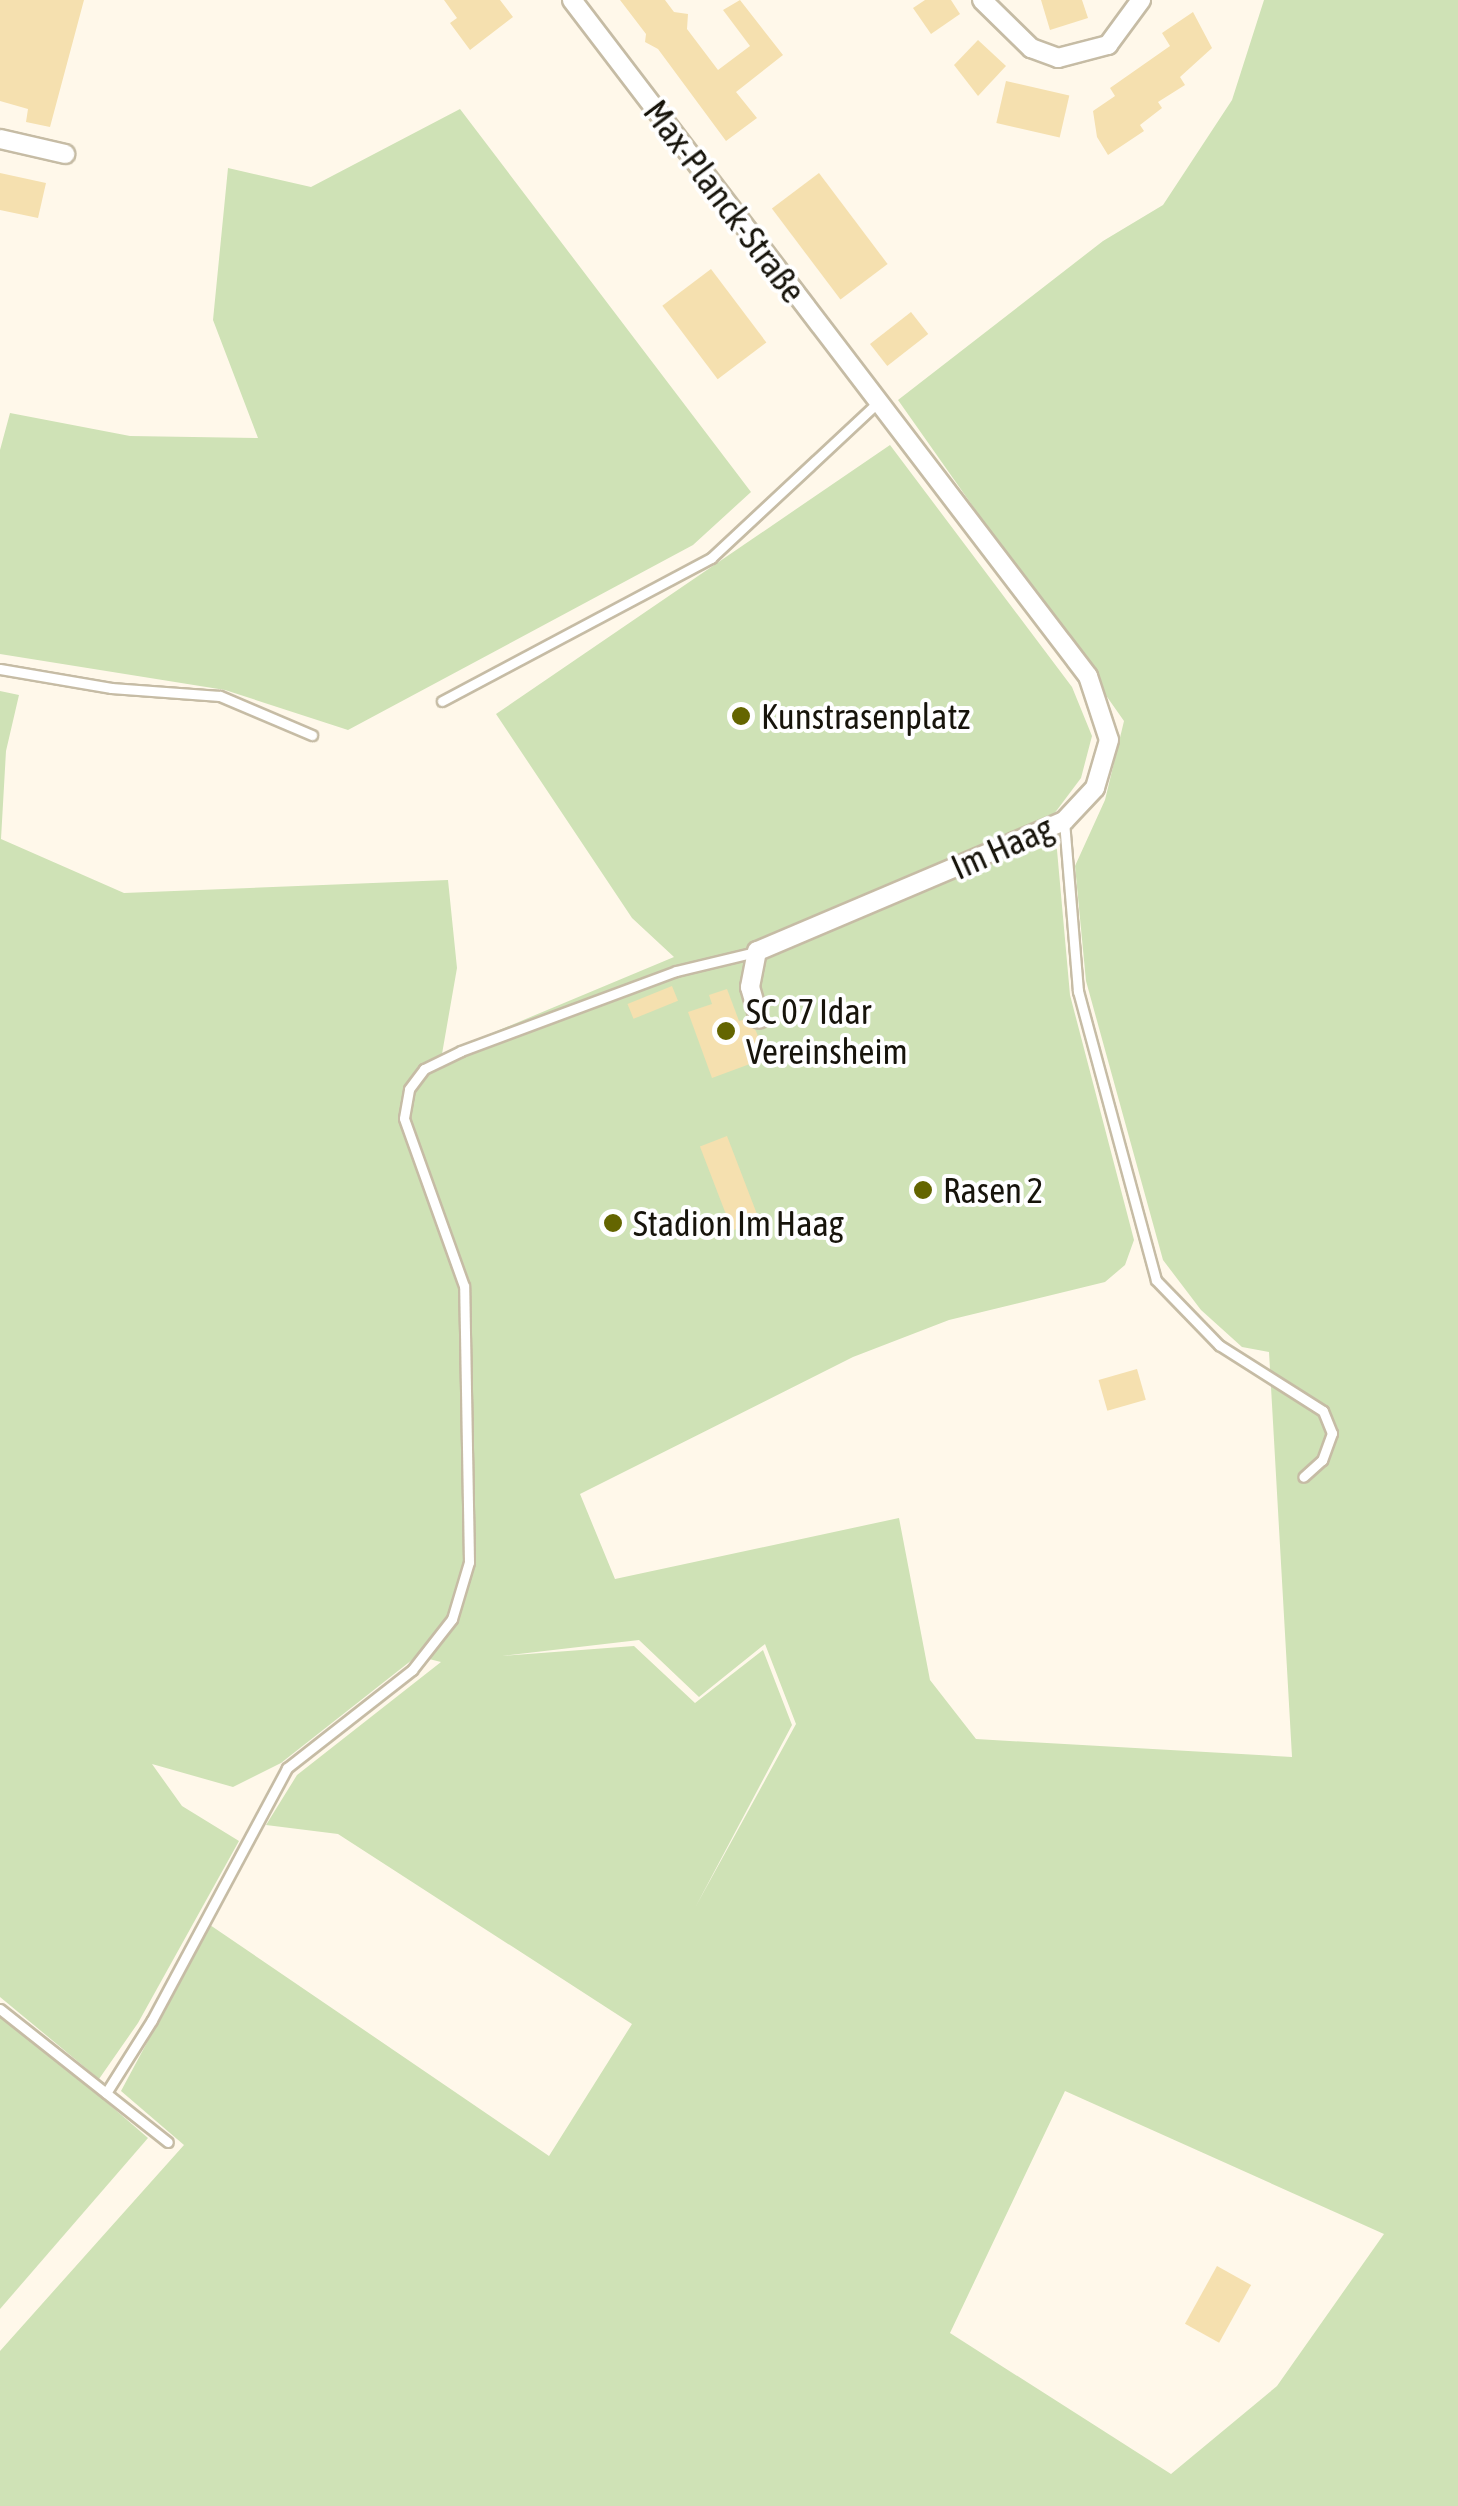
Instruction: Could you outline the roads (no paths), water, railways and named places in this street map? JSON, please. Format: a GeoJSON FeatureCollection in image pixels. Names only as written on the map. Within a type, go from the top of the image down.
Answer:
{"type":"FeatureCollection","features":[{"type":"Feature","properties":{"kind":"street","name":"Max-Planck-Straße"},"geometry":{"type":"LineString","coordinates":[[572,0],[878,402]]}},
{"type":"Feature","properties":{"kind":"street"},"geometry":{"type":"LineString","coordinates":[[982,0],[999,23],[1030,48],[1058,58],[1080,56],[1108,46],[1142,0]]}},
{"type":"Feature","properties":{"kind":"street"},"geometry":{"type":"LineString","coordinates":[[0,139],[65,154]]}},
{"type":"Feature","properties":{"kind":"street","name":"Im Haag"},"geometry":{"type":"LineString","coordinates":[[757,952],[1064,821],[1095,788],[1110,740],[1103,709],[1088,676],[878,402]]}},
{"type":"Feature","properties":{"kind":"street"},"geometry":{"type":"LineString","coordinates":[[757,952],[750,987],[759,1020]]}},
{"type":"Feature","properties":{"kind":"lane"},"geometry":{"type":"LineString","coordinates":[[442,701],[711,558],[878,402]]}},
{"type":"Feature","properties":{"kind":"lane"},"geometry":{"type":"LineString","coordinates":[[0,668],[110,688],[220,696],[312,735]]}},
{"type":"Feature","properties":{"kind":"lane"},"geometry":{"type":"LineString","coordinates":[[1064,821],[1078,992],[1156,1280],[1219,1345],[1323,1411],[1332,1433],[1322,1460],[1303,1478]]}},
{"type":"Feature","properties":{"kind":"lane"},"geometry":{"type":"LineString","coordinates":[[106,2092],[152,2020],[286,1768],[412,1670],[452,1620],[469,1562],[464,1286],[404,1118],[409,1089],[424,1069],[461,1051],[676,971],[757,952]]}},
{"type":"Feature","properties":{"kind":"lane"},"geometry":{"type":"LineString","coordinates":[[0,2009],[168,2142]]}},
{"type":"Feature","properties":{"kind":"place","name":"Kunstrasenplatz"},"geometry":{"type":"Point","coordinates":[741,716]}},
{"type":"Feature","properties":{"kind":"place","name":"SC 07 Idar Vereinsheim"},"geometry":{"type":"Point","coordinates":[726,1031]}},
{"type":"Feature","properties":{"kind":"place","name":"Rasen 2"},"geometry":{"type":"Point","coordinates":[923,1190]}},
{"type":"Feature","properties":{"kind":"place","name":"Stadion Im Haag"},"geometry":{"type":"Point","coordinates":[613,1223]}}]}
